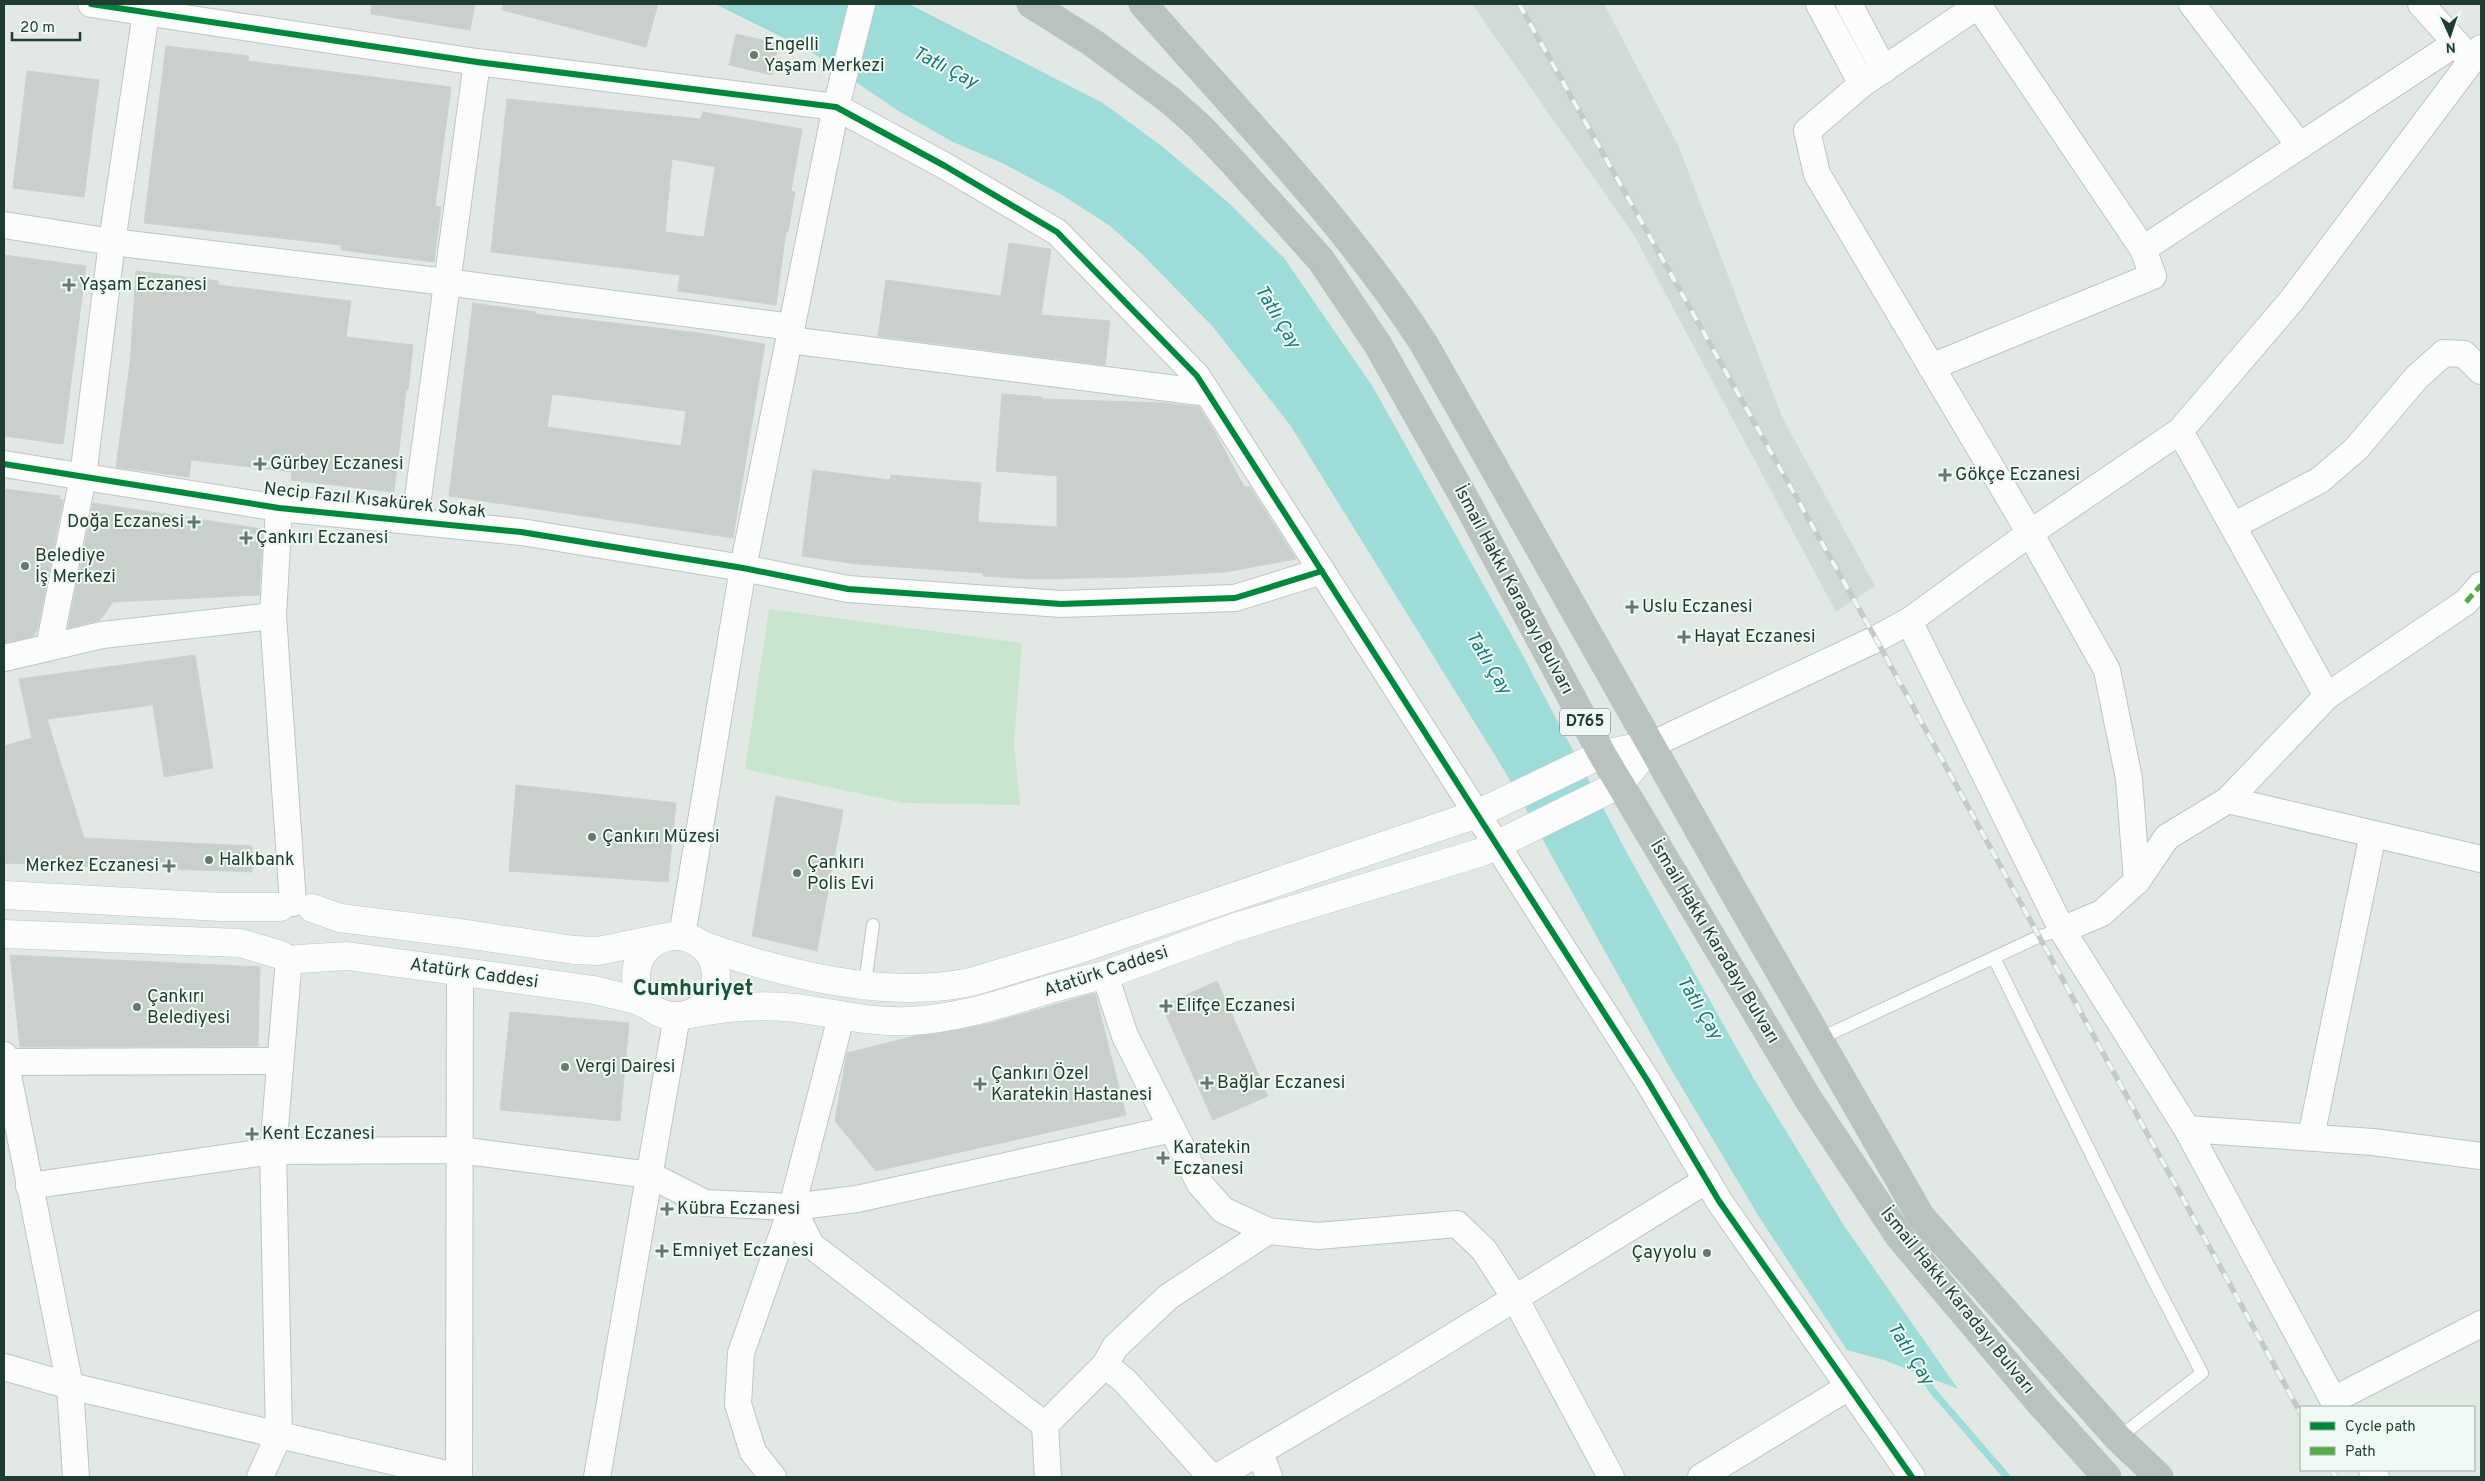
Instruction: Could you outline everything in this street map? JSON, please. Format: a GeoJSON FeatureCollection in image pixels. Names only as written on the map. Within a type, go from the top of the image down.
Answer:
{"type":"FeatureCollection","features":[{"type":"Feature","properties":{"kind":"highway","name":"İsmail Hakkı Karadayı Bulvarı"},"geometry":{"type":"LineString","coordinates":[[1031,4],[1093,43],[1185,113],[1238,168],[1321,260],[1378,345],[1466,501],[1602,754],[1807,1097],[1899,1236],[2040,1403],[2107,1477]]}},
{"type":"Feature","properties":{"kind":"highway","name":"D765"},"geometry":{"type":"LineString","coordinates":[[1143,4],[1332,218],[1406,316],[1424,344],[1651,745],[1922,1217],[2118,1438],[2159,1477]]}},
{"type":"Feature","properties":{"kind":"main road","name":"Atatürk Caddesi"},"geometry":{"type":"LineString","coordinates":[[4,895],[221,907],[248,905],[295,906],[345,919],[460,933],[574,950],[598,951],[682,939],[787,972],[866,984],[903,986],[954,985],[992,977],[1485,809],[1602,754],[1651,745]]}},
{"type":"Feature","properties":{"kind":"main road"},"geometry":{"type":"LineString","coordinates":[[1620,784],[1651,745]]}},
{"type":"Feature","properties":{"kind":"main road","name":"Atatürk Caddesi"},"geometry":{"type":"LineString","coordinates":[[684,1015],[751,1005],[796,1008],[841,1017],[890,1022],[945,1016],[1008,1003],[1086,978],[1105,975],[1236,927],[1471,856],[1620,784]]}},
{"type":"Feature","properties":{"kind":"main road"},"geometry":{"type":"LineString","coordinates":[[295,906],[319,915],[323,933],[315,950],[290,957],[275,950],[268,935],[270,920],[295,906]]}},
{"type":"Feature","properties":{"kind":"main road","name":"Atatürk Caddesi"},"geometry":{"type":"LineString","coordinates":[[4,934],[240,944],[290,957],[347,956],[460,974],[594,990],[636,1000],[649,1006]]}},
{"type":"Feature","properties":{"kind":"main road"},"geometry":{"type":"LineString","coordinates":[[682,939],[715,962],[716,984],[707,1003],[684,1015],[662,1013],[649,1006],[638,988],[636,968],[645,950],[682,939]]}},
{"type":"Feature","properties":{"kind":"street"},"geometry":{"type":"LineString","coordinates":[[91,4],[478,62],[836,107],[945,166],[1057,232],[1197,376],[1322,572],[1485,809],[1707,1180],[1848,1388],[1912,1477]]}},
{"type":"Feature","properties":{"kind":"street"},"geometry":{"type":"LineString","coordinates":[[682,939],[744,568],[836,107],[862,4]]}},
{"type":"Feature","properties":{"kind":"street"},"geometry":{"type":"LineString","coordinates":[[1819,4],[1862,84]]}},
{"type":"Feature","properties":{"kind":"street"},"geometry":{"type":"LineString","coordinates":[[1849,4],[1884,70]]}},
{"type":"Feature","properties":{"kind":"street"},"geometry":{"type":"LineString","coordinates":[[1931,367],[2152,276],[2143,249],[1979,4],[1862,84],[1807,131],[1817,174],[1931,367],[2030,533],[2107,670],[2129,779],[2137,881]]}},
{"type":"Feature","properties":{"kind":"street"},"geometry":{"type":"LineString","coordinates":[[2192,4],[2300,146]]}},
{"type":"Feature","properties":{"kind":"street"},"geometry":{"type":"LineString","coordinates":[[2422,4],[2470,50]]}},
{"type":"Feature","properties":{"kind":"street"},"geometry":{"type":"LineString","coordinates":[[49,647],[83,477],[112,242],[146,13]]}},
{"type":"Feature","properties":{"kind":"street"},"geometry":{"type":"LineString","coordinates":[[1651,745],[1876,639],[1909,621],[2030,533],[2180,431],[2292,300],[2470,50]]}},
{"type":"Feature","properties":{"kind":"street"},"geometry":{"type":"LineString","coordinates":[[2143,249],[2300,146],[2470,50]]}},
{"type":"Feature","properties":{"kind":"street"},"geometry":{"type":"LineString","coordinates":[[415,520],[446,282],[478,62]]}},
{"type":"Feature","properties":{"kind":"street"},"geometry":{"type":"LineString","coordinates":[[4,224],[112,242],[446,282],[790,334],[1208,393]]}},
{"type":"Feature","properties":{"kind":"street"},"geometry":{"type":"LineString","coordinates":[[2233,526],[2320,480],[2356,449],[2417,377],[2444,353],[2464,354],[2481,371]]}},
{"type":"Feature","properties":{"kind":"street"},"geometry":{"type":"LineString","coordinates":[[2180,431],[2327,696]]}},
{"type":"Feature","properties":{"kind":"street","name":"Necip Fazıl Kısakürek Sokak"},"geometry":{"type":"LineString","coordinates":[[4,464],[279,508],[415,520],[520,532],[744,568],[848,589],[1061,604],[1235,598],[1322,572]]}},
{"type":"Feature","properties":{"kind":"street"},"geometry":{"type":"LineString","coordinates":[[279,508],[273,616],[295,906]]}},
{"type":"Feature","properties":{"kind":"street"},"geometry":{"type":"LineString","coordinates":[[2062,930],[2102,913],[2137,881],[2167,837],[2228,800],[2327,696],[2476,601]]}},
{"type":"Feature","properties":{"kind":"street"},"geometry":{"type":"LineString","coordinates":[[4,658],[102,635],[273,616]]}},
{"type":"Feature","properties":{"kind":"street"},"geometry":{"type":"LineString","coordinates":[[1909,621],[2062,930],[2187,1129],[2335,1403],[2481,1324]]}},
{"type":"Feature","properties":{"kind":"street"},"geometry":{"type":"LineString","coordinates":[[2228,800],[2481,859]]}},
{"type":"Feature","properties":{"kind":"street"},"geometry":{"type":"LineString","coordinates":[[2311,1138],[2373,834]]}},
{"type":"Feature","properties":{"kind":"street"},"geometry":{"type":"LineString","coordinates":[[260,1477],[279,1435],[273,1151],[279,1061],[290,957]]}},
{"type":"Feature","properties":{"kind":"street"},"geometry":{"type":"LineString","coordinates":[[4,1368],[70,1386],[453,1476],[460,974]]}},
{"type":"Feature","properties":{"kind":"street"},"geometry":{"type":"LineString","coordinates":[[1105,975],[1125,1036],[1200,1184],[1223,1210],[1268,1231],[1318,1236],[1458,1224],[1484,1250],[1516,1298],[1612,1477]]}},
{"type":"Feature","properties":{"kind":"street"},"geometry":{"type":"LineString","coordinates":[[597,1477],[650,1175],[684,1015]]}},
{"type":"Feature","properties":{"kind":"street"},"geometry":{"type":"LineString","coordinates":[[773,1477],[753,1452],[738,1404],[742,1353],[792,1207],[841,1017]]}},
{"type":"Feature","properties":{"kind":"street"},"geometry":{"type":"LineString","coordinates":[[76,1477],[70,1386],[4,1058],[279,1061]]}},
{"type":"Feature","properties":{"kind":"street"},"geometry":{"type":"LineString","coordinates":[[30,1186],[273,1151],[458,1150],[650,1175],[705,1203],[792,1207],[857,1199],[1172,1129]]}},
{"type":"Feature","properties":{"kind":"street"},"geometry":{"type":"LineString","coordinates":[[2187,1129],[2373,1142],[2481,1156]]}},
{"type":"Feature","properties":{"kind":"street"},"geometry":{"type":"LineString","coordinates":[[1217,1477],[1516,1298],[1707,1180]]}},
{"type":"Feature","properties":{"kind":"street"},"geometry":{"type":"LineString","coordinates":[[792,1207],[812,1245],[1045,1425]]}},
{"type":"Feature","properties":{"kind":"street"},"geometry":{"type":"LineString","coordinates":[[1048,1477],[1045,1425],[1105,1365],[1115,1347],[1168,1297],[1268,1231]]}},
{"type":"Feature","properties":{"kind":"street"},"geometry":{"type":"LineString","coordinates":[[1105,1365],[1125,1381],[1211,1477]]}},
{"type":"Feature","properties":{"kind":"street"},"geometry":{"type":"LineString","coordinates":[[1701,1477],[1848,1388]]}},
{"type":"Feature","properties":{"kind":"street"},"geometry":{"type":"LineString","coordinates":[[1260,1452],[1268,1477]]}},
{"type":"Feature","properties":{"kind":"lane"},"geometry":{"type":"LineString","coordinates":[[866,984],[873,925]]}},
{"type":"Feature","properties":{"kind":"lane"},"geometry":{"type":"LineString","coordinates":[[1819,1039],[2040,936],[2062,930]]}},
{"type":"Feature","properties":{"kind":"lane"},"geometry":{"type":"LineString","coordinates":[[1994,958],[2153,1279],[2202,1373],[2118,1438]]}},
{"type":"Feature","properties":{"kind":"shaded area"},"geometry":{"type":"Polygon","coordinates":[[[1472,4],[1604,4],[1678,145],[1783,419],[1875,586],[1836,612],[1634,235],[1472,4]]]}},
{"type":"Feature","properties":{"kind":"green space"},"geometry":{"type":"Polygon","coordinates":[[[769,609],[1022,643],[1014,744],[1020,805],[904,803],[745,769],[769,609]]]}},
{"type":"Feature","properties":{"kind":"water"},"geometry":{"type":"Polygon","coordinates":[[[715,4],[909,4],[1103,103],[1163,147],[1230,204],[1284,258],[1373,387],[1520,650],[1627,853],[1754,1079],[1843,1224],[1958,1389],[1884,1360],[1847,1350],[1761,1220],[1666,1061],[1504,770],[1290,425],[1213,327],[1143,255],[1110,226],[1062,195],[1002,163],[953,142],[900,112],[810,51],[715,4]]]}},
{"type":"Feature","properties":{"kind":"building"},"geometry":{"type":"Polygon","coordinates":[[[372,4],[475,4],[470,30],[371,14],[372,4]]]}},
{"type":"Feature","properties":{"kind":"building"},"geometry":{"type":"Polygon","coordinates":[[[503,4],[658,4],[646,47],[502,10],[503,4]]]}},
{"type":"Feature","properties":{"kind":"building","name":"Engelli Yaşam Merkezi"},"geometry":{"type":"Polygon","coordinates":[[[736,34],[779,44],[772,75],[729,65],[736,34]]]}},
{"type":"Feature","properties":{"kind":"building"},"geometry":{"type":"Polygon","coordinates":[[[166,46],[249,56],[248,61],[451,87],[435,206],[441,207],[434,262],[341,250],[341,245],[144,223],[166,46]]]}},
{"type":"Feature","properties":{"kind":"building"},"geometry":{"type":"Polygon","coordinates":[[[27,71],[99,80],[84,197],[13,188],[27,71]]]}},
{"type":"Feature","properties":{"kind":"building"},"geometry":{"type":"Polygon","coordinates":[[[507,99],[701,119],[703,112],[802,129],[791,191],[795,192],[788,232],[786,232],[776,305],[678,291],[680,275],[491,252],[507,99]],[[672,159],[665,232],[704,237],[715,167],[672,159]]]}},
{"type":"Feature","properties":{"kind":"building"},"geometry":{"type":"Polygon","coordinates":[[[1009,243],[1051,249],[1041,315],[1110,321],[1105,365],[878,336],[886,280],[1001,296],[1009,243]]]}},
{"type":"Feature","properties":{"kind":"building"},"geometry":{"type":"Polygon","coordinates":[[[4,255],[86,266],[63,444],[4,436],[4,255]]]}},
{"type":"Feature","properties":{"kind":"building"},"geometry":{"type":"Polygon","coordinates":[[[136,271],[218,281],[218,285],[351,301],[346,337],[413,345],[394,492],[291,480],[292,472],[191,460],[189,477],[116,467],[130,364],[136,271]]]}},
{"type":"Feature","properties":{"kind":"building"},"geometry":{"type":"Polygon","coordinates":[[[473,303],[536,312],[536,314],[699,333],[765,344],[733,538],[449,496],[473,303]],[[552,394],[547,427],[681,446],[686,411],[552,394]]]}},
{"type":"Feature","properties":{"kind":"building"},"geometry":{"type":"Polygon","coordinates":[[[1002,394],[1042,397],[1042,399],[1165,403],[1199,407],[1216,434],[1244,487],[1250,487],[1296,559],[1225,572],[1135,577],[1030,579],[983,576],[983,573],[858,564],[802,556],[813,470],[890,480],[891,475],[981,483],[978,522],[1057,527],[1057,476],[996,471],[1002,394]]]}},
{"type":"Feature","properties":{"kind":"building","name":"Belediye İş Merkezi"},"geometry":{"type":"Polygon","coordinates":[[[4,489],[60,496],[59,499],[63,500],[38,627],[34,636],[4,643],[4,489]]]}},
{"type":"Feature","properties":{"kind":"building"},"geometry":{"type":"Polygon","coordinates":[[[93,503],[263,529],[259,595],[113,602],[100,620],[68,628],[93,503]]]}},
{"type":"Feature","properties":{"kind":"building"},"geometry":{"type":"Polygon","coordinates":[[[195,655],[213,768],[164,777],[153,705],[47,719],[84,838],[252,846],[252,872],[4,863],[4,746],[32,738],[19,679],[195,655]]]}},
{"type":"Feature","properties":{"kind":"building","name":"Çankırı Müzesi"},"geometry":{"type":"Polygon","coordinates":[[[516,785],[676,803],[668,882],[509,871],[516,785]]]}},
{"type":"Feature","properties":{"kind":"building","name":"Çankırı Polis Evi"},"geometry":{"type":"Polygon","coordinates":[[[776,796],[843,810],[817,951],[752,936],[776,796]]]}},
{"type":"Feature","properties":{"kind":"building","name":"Çankırı Belediyesi"},"geometry":{"type":"Polygon","coordinates":[[[10,955],[260,967],[258,1046],[20,1047],[10,955]]]}},
{"type":"Feature","properties":{"kind":"building"},"geometry":{"type":"Polygon","coordinates":[[[1217,981],[1268,1096],[1213,1120],[1162,1006],[1217,981]]]}},
{"type":"Feature","properties":{"kind":"building","name":"Çankırı Özel Karatekin Hastanesi"},"geometry":{"type":"Polygon","coordinates":[[[1095,993],[1126,1115],[876,1171],[835,1121],[847,1053],[915,1036],[988,1024],[1095,993]]]}},
{"type":"Feature","properties":{"kind":"building","name":"Vergi Dairesi"},"geometry":{"type":"Polygon","coordinates":[[[510,1012],[629,1023],[620,1121],[500,1110],[510,1012]]]}},
{"type":"Feature","properties":{"kind":"waterway","name":"Tatlı Çay"},"geometry":{"type":"LineString","coordinates":[[1919,1369],[1932,1390],[2007,1477]]}},
{"type":"Feature","properties":{"kind":"railway"},"geometry":{"type":"LineString","coordinates":[[1519,4],[1876,639],[2300,1412]]}},
{"type":"Feature","properties":{"kind":"railway"},"geometry":{"type":"LineString","coordinates":[[2333,1471],[2336,1477]]}},
{"type":"Feature","properties":{"kind":"marked path"},"geometry":{"type":"LineString","coordinates":[[2466,602],[2481,585]]}},
{"type":"Feature","properties":{"kind":"cycle path"},"geometry":{"type":"LineString","coordinates":[[91,4],[477,62],[836,107],[945,166],[1057,232],[1197,376],[1647,1080],[1719,1201],[1912,1477]]}},
{"type":"Feature","properties":{"kind":"cycle path"},"geometry":{"type":"LineString","coordinates":[[4,464],[279,508],[521,532],[743,568],[848,589],[1061,604],[1235,598],[1322,571]]}},
{"type":"Feature","properties":{"kind":"place","name":"Engelli Yaşam Merkezi"},"geometry":{"type":"Point","coordinates":[754,55]}},
{"type":"Feature","properties":{"kind":"place","name":"Yaşam Eczanesi"},"geometry":{"type":"Point","coordinates":[69,285]}},
{"type":"Feature","properties":{"kind":"place","name":"Gürbey Eczanesi"},"geometry":{"type":"Point","coordinates":[260,464]}},
{"type":"Feature","properties":{"kind":"place","name":"Gökçe Eczanesi"},"geometry":{"type":"Point","coordinates":[1945,475]}},
{"type":"Feature","properties":{"kind":"place","name":"Doğa Eczanesi"},"geometry":{"type":"Point","coordinates":[194,522]}},
{"type":"Feature","properties":{"kind":"place","name":"Çankırı Eczanesi"},"geometry":{"type":"Point","coordinates":[246,538]}},
{"type":"Feature","properties":{"kind":"place","name":"Belediye İş Merkezi"},"geometry":{"type":"Point","coordinates":[25,566]}},
{"type":"Feature","properties":{"kind":"place","name":"Uslu Eczanesi"},"geometry":{"type":"Point","coordinates":[1632,607]}},
{"type":"Feature","properties":{"kind":"place","name":"Hayat Eczanesi"},"geometry":{"type":"Point","coordinates":[1684,637]}},
{"type":"Feature","properties":{"kind":"place","name":"Çankırı Müzesi"},"geometry":{"type":"Point","coordinates":[592,837]}},
{"type":"Feature","properties":{"kind":"place","name":"Halkbank"},"geometry":{"type":"Point","coordinates":[209,860]}},
{"type":"Feature","properties":{"kind":"place","name":"Merkez Eczanesi"},"geometry":{"type":"Point","coordinates":[169,866]}},
{"type":"Feature","properties":{"kind":"place","name":"Çankırı Polis Evi"},"geometry":{"type":"Point","coordinates":[797,873]}},
{"type":"Feature","properties":{"kind":"place","name":"Elifçe Eczanesi"},"geometry":{"type":"Point","coordinates":[1166,1006]}},
{"type":"Feature","properties":{"kind":"place","name":"Çankırı Belediyesi"},"geometry":{"type":"Point","coordinates":[137,1007]}},
{"type":"Feature","properties":{"kind":"place","name":"Vergi Dairesi"},"geometry":{"type":"Point","coordinates":[565,1067]}},
{"type":"Feature","properties":{"kind":"place","name":"Bağlar Eczanesi"},"geometry":{"type":"Point","coordinates":[1207,1083]}},
{"type":"Feature","properties":{"kind":"place","name":"Çankırı Özel Karatekin Hastanesi"},"geometry":{"type":"Point","coordinates":[980,1084]}},
{"type":"Feature","properties":{"kind":"place","name":"Kent Eczanesi"},"geometry":{"type":"Point","coordinates":[252,1134]}},
{"type":"Feature","properties":{"kind":"place","name":"Karatekin Eczanesi"},"geometry":{"type":"Point","coordinates":[1163,1158]}},
{"type":"Feature","properties":{"kind":"place","name":"Kübra Eczanesi"},"geometry":{"type":"Point","coordinates":[667,1209]}},
{"type":"Feature","properties":{"kind":"place","name":"Emniyet Eczanesi"},"geometry":{"type":"Point","coordinates":[662,1251]}},
{"type":"Feature","properties":{"kind":"place","name":"Çayyolu"},"geometry":{"type":"Point","coordinates":[1707,1253]}},
{"type":"Feature","properties":{"kind":"district","name":"Cumhuriyet"},"geometry":{"type":"Point","coordinates":[693,989]}}]}
